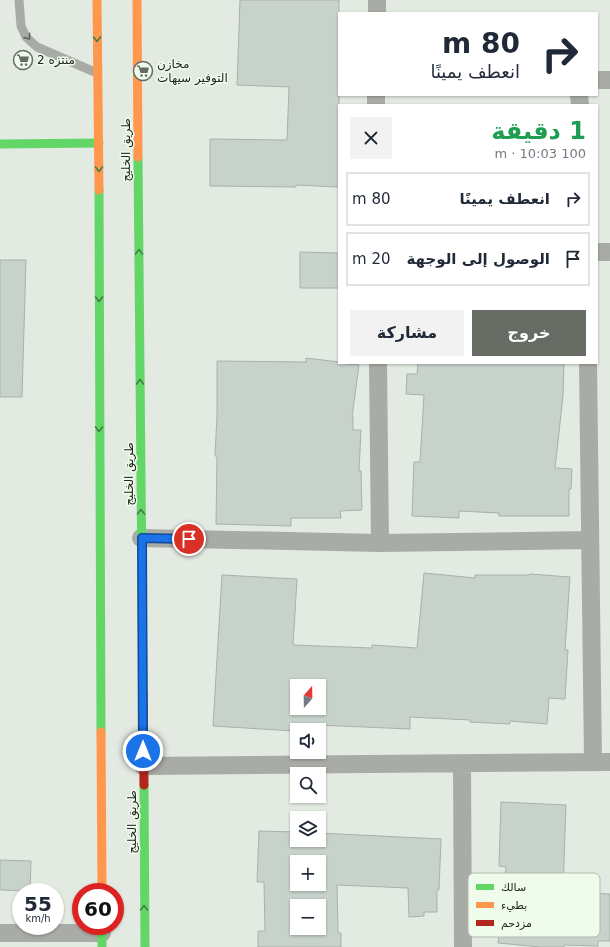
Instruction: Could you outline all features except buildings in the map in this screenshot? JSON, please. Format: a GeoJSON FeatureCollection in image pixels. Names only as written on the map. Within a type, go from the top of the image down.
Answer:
{"type":"FeatureCollection","features":[{"type":"Feature","properties":{"kind":"main road"},"geometry":{"type":"LineString","coordinates":[[97,0],[102,883]]}},
{"type":"Feature","properties":{"kind":"main road","name":"طريق الخليج"},"geometry":{"type":"LineString","coordinates":[[137,0],[144,947]]}},
{"type":"Feature","properties":{"kind":"main road"},"geometry":{"type":"LineString","coordinates":[[0,144],[99,143]]}},
{"type":"Feature","properties":{"kind":"street"},"geometry":{"type":"LineString","coordinates":[[377,0],[377,12]]}},
{"type":"Feature","properties":{"kind":"street"},"geometry":{"type":"LineString","coordinates":[[598,80],[610,80]]}},
{"type":"Feature","properties":{"kind":"street"},"geometry":{"type":"LineString","coordinates":[[598,252],[610,252]]}},
{"type":"Feature","properties":{"kind":"street"},"geometry":{"type":"LineString","coordinates":[[378,364],[380,543]]}},
{"type":"Feature","properties":{"kind":"street"},"geometry":{"type":"LineString","coordinates":[[143,766],[601,762],[590,540],[588,364]]}},
{"type":"Feature","properties":{"kind":"street"},"geometry":{"type":"LineString","coordinates":[[142,538],[380,543],[590,540]]}},
{"type":"Feature","properties":{"kind":"street"},"geometry":{"type":"LineString","coordinates":[[462,764],[463,947]]}},
{"type":"Feature","properties":{"kind":"street"},"geometry":{"type":"LineString","coordinates":[[0,933],[72,934]]}},
{"type":"Feature","properties":{"kind":"lane"},"geometry":{"type":"LineString","coordinates":[[19,0],[21,26],[26,37],[31,42],[37,47],[98,74]]}},
{"type":"Feature","properties":{"kind":"traffic: fast"},"geometry":{"type":"LineString","coordinates":[[0,144],[99,143]]}},
{"type":"Feature","properties":{"kind":"traffic: fast"},"geometry":{"type":"LineString","coordinates":[[138,157],[143,693]]}},
{"type":"Feature","properties":{"kind":"traffic: fast"},"geometry":{"type":"LineString","coordinates":[[99,190],[101,732]]}},
{"type":"Feature","properties":{"kind":"traffic: fast"},"geometry":{"type":"LineString","coordinates":[[144,785],[145,947]]}},
{"type":"Feature","properties":{"kind":"traffic: fast"},"geometry":{"type":"LineString","coordinates":[[102,935],[102,947]]}},
{"type":"Feature","properties":{"kind":"traffic: slow"},"geometry":{"type":"LineString","coordinates":[[97,0],[99,190]]}},
{"type":"Feature","properties":{"kind":"traffic: slow"},"geometry":{"type":"LineString","coordinates":[[137,0],[138,157]]}},
{"type":"Feature","properties":{"kind":"traffic: slow"},"geometry":{"type":"LineString","coordinates":[[101,732],[102,883]]}},
{"type":"Feature","properties":{"kind":"traffic: jam"},"geometry":{"type":"LineString","coordinates":[[143,693],[144,785]]}},
{"type":"Feature","properties":{"kind":"place","name":"منتزه 2"},"geometry":{"type":"Point","coordinates":[23,60]}},
{"type":"Feature","properties":{"kind":"place","name":"مخازن التوفير سيهات"},"geometry":{"type":"Point","coordinates":[143,71]}},
{"type":"Feature","properties":{"kind":"route"},"geometry":{"type":"LineString","coordinates":[[143,751],[142,538],[189,539]]}}]}
